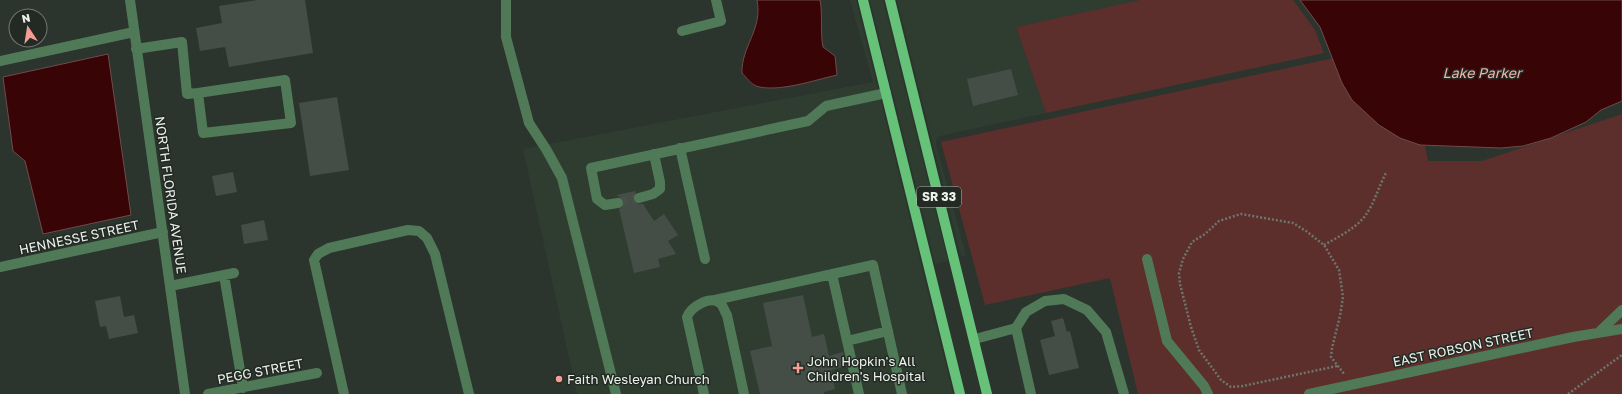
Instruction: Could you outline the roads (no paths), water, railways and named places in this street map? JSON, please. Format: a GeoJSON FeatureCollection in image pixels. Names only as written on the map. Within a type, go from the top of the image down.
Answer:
{"type":"FeatureCollection","features":[{"type":"Feature","properties":{"kind":"main road","name":"SR 33"},"geometry":{"type":"LineString","coordinates":[[863,0],[960,394]]}},
{"type":"Feature","properties":{"kind":"main road","name":"SR 33"},"geometry":{"type":"LineString","coordinates":[[890,0],[975,339],[987,394]]}},
{"type":"Feature","properties":{"kind":"street","name":"NORTH FLORIDA AVENUE"},"geometry":{"type":"LineString","coordinates":[[130,0],[185,394]]}},
{"type":"Feature","properties":{"kind":"street"},"geometry":{"type":"LineString","coordinates":[[506,0],[506,37],[528,124],[546,149],[562,178],[616,394]]}},
{"type":"Feature","properties":{"kind":"street"},"geometry":{"type":"LineString","coordinates":[[682,30],[721,21],[716,0]]}},
{"type":"Feature","properties":{"kind":"street"},"geometry":{"type":"LineString","coordinates":[[0,61],[134,32]]}},
{"type":"Feature","properties":{"kind":"street"},"geometry":{"type":"LineString","coordinates":[[136,48],[182,42],[187,94],[198,92],[285,80],[291,123],[203,133],[198,92]]}},
{"type":"Feature","properties":{"kind":"street"},"geometry":{"type":"LineString","coordinates":[[618,203],[605,205],[598,199],[591,168],[808,121],[826,106],[886,93]]}},
{"type":"Feature","properties":{"kind":"street"},"geometry":{"type":"LineString","coordinates":[[680,148],[705,259]]}},
{"type":"Feature","properties":{"kind":"street"},"geometry":{"type":"LineString","coordinates":[[639,198],[653,194],[660,189],[654,154]]}},
{"type":"Feature","properties":{"kind":"street"},"geometry":{"type":"LineString","coordinates":[[344,394],[314,260],[318,254],[329,248],[408,230],[419,231],[426,238],[435,254],[469,394]]}},
{"type":"Feature","properties":{"kind":"street","name":"HENNESSE STREET"},"geometry":{"type":"LineString","coordinates":[[0,267],[163,232]]}},
{"type":"Feature","properties":{"kind":"street"},"geometry":{"type":"LineString","coordinates":[[1147,259],[1167,341],[1204,386],[1208,394]]}},
{"type":"Feature","properties":{"kind":"street"},"geometry":{"type":"LineString","coordinates":[[704,394],[687,316],[690,310],[695,306],[705,302],[874,265],[902,394]]}},
{"type":"Feature","properties":{"kind":"street"},"geometry":{"type":"LineString","coordinates":[[170,286],[229,274],[243,388]]}},
{"type":"Feature","properties":{"kind":"street"},"geometry":{"type":"LineString","coordinates":[[832,274],[859,394]]}},
{"type":"Feature","properties":{"kind":"street"},"geometry":{"type":"LineString","coordinates":[[975,339],[1016,328],[1026,312],[1045,301],[1064,299],[1087,310],[1106,332],[1123,394]]}},
{"type":"Feature","properties":{"kind":"street"},"geometry":{"type":"LineString","coordinates":[[715,300],[721,304],[727,315],[744,394]]}},
{"type":"Feature","properties":{"kind":"street"},"geometry":{"type":"LineString","coordinates":[[1598,332],[1622,310]]}},
{"type":"Feature","properties":{"kind":"street"},"geometry":{"type":"LineString","coordinates":[[1016,328],[1031,394]]}},
{"type":"Feature","properties":{"kind":"street","name":"EAST ROBSON STREET"},"geometry":{"type":"LineString","coordinates":[[1309,394],[1598,332],[1622,329]]}},
{"type":"Feature","properties":{"kind":"street"},"geometry":{"type":"LineString","coordinates":[[847,341],[888,331]]}},
{"type":"Feature","properties":{"kind":"street","name":"PEGG STREET"},"geometry":{"type":"LineString","coordinates":[[208,394],[317,373]]}},
{"type":"Feature","properties":{"kind":"water"},"geometry":{"type":"Polygon","coordinates":[[[757,0],[820,0],[823,47],[835,56],[837,75],[796,85],[774,88],[756,86],[750,82],[742,73],[745,55],[757,20],[757,0]]]}},
{"type":"Feature","properties":{"kind":"water","name":"Lake Parker"},"geometry":{"type":"Polygon","coordinates":[[[1300,0],[1622,0],[1622,101],[1601,110],[1586,122],[1551,138],[1523,146],[1501,148],[1420,145],[1400,138],[1379,125],[1352,100],[1342,83],[1320,27],[1300,0]]]}},
{"type":"Feature","properties":{"kind":"water"},"geometry":{"type":"Polygon","coordinates":[[[108,54],[131,215],[43,234],[25,161],[13,151],[3,77],[108,54]]]}},
{"type":"Feature","properties":{"kind":"tunnel"},"geometry":{"type":"LineString","coordinates":[[618,203],[639,198]]}},
{"type":"Feature","properties":{"kind":"place","name":"John Hopkin's All Children's Hospital"},"geometry":{"type":"Point","coordinates":[798,368]}},
{"type":"Feature","properties":{"kind":"place","name":"Faith Wesleyan Church"},"geometry":{"type":"Point","coordinates":[559,379]}}]}
